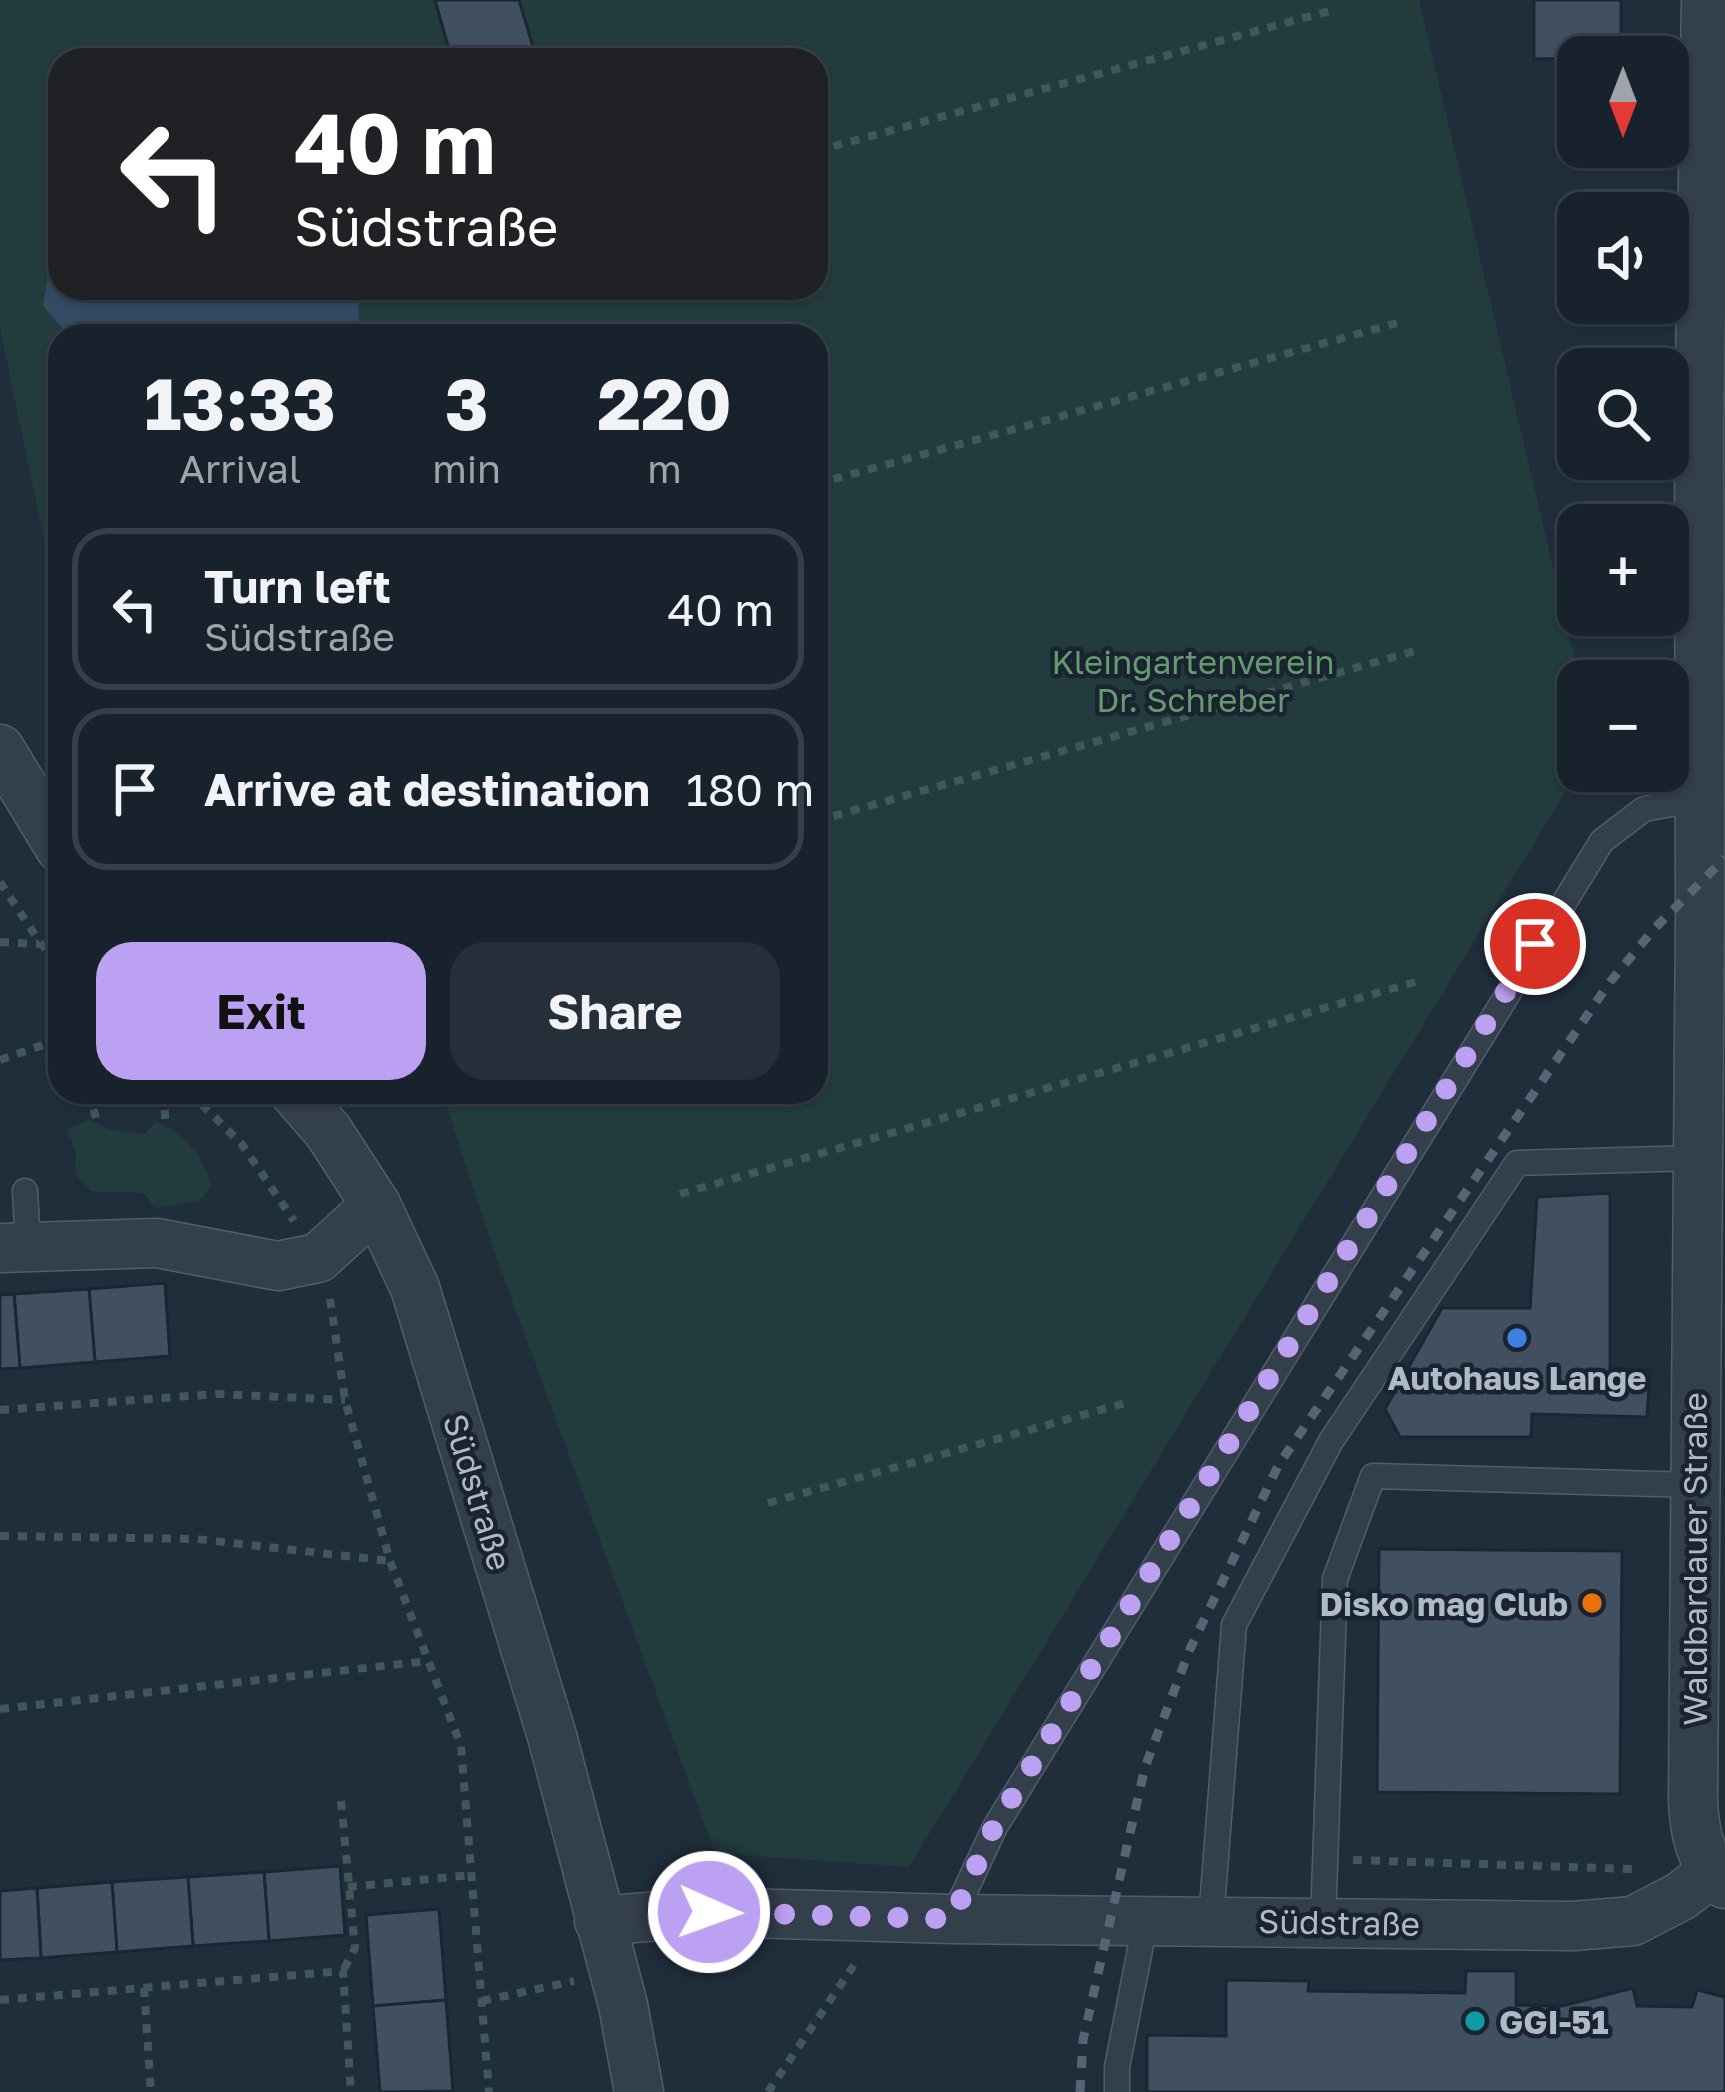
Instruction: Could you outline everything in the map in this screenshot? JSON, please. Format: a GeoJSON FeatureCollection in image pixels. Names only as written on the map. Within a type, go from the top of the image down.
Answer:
{"type":"FeatureCollection","features":[{"type":"Feature","properties":{"kind":"street","name":"Waldbardauer Straße"},"geometry":{"type":"LineString","coordinates":[[1706,0],[1715,68],[1714,225],[1699,799],[1713,900],[1697,1158],[1710,1384],[1695,1485],[1709,1731],[1694,1833],[1718,1878]]}},
{"type":"Feature","properties":{"kind":"street"},"geometry":{"type":"LineString","coordinates":[[5,769],[48,831]]}},
{"type":"Feature","properties":{"kind":"street","name":"Südstraße"},"geometry":{"type":"LineString","coordinates":[[304,1104],[328,1131],[376,1205],[416,1288],[552,1736],[614,1972],[639,2092]]}},
{"type":"Feature","properties":{"kind":"street"},"geometry":{"type":"LineString","coordinates":[[14,1247],[157,1243],[278,1266],[318,1258],[376,1205]]}},
{"type":"Feature","properties":{"kind":"street","name":"Südstraße"},"geometry":{"type":"LineString","coordinates":[[599,1921],[709,1912],[1573,1925],[1633,1921],[1718,1878]]}},
{"type":"Feature","properties":{"kind":"lane"},"geometry":{"type":"LineString","coordinates":[[952,1919],[994,1827],[1602,841],[1644,809],[1699,799]]}},
{"type":"Feature","properties":{"kind":"lane"},"geometry":{"type":"LineString","coordinates":[[1211,1920],[1234,1624],[1331,1441],[1517,1163],[1697,1158]]}},
{"type":"Feature","properties":{"kind":"lane"},"geometry":{"type":"LineString","coordinates":[[14,1247],[25,1191]]}},
{"type":"Feature","properties":{"kind":"lane"},"geometry":{"type":"LineString","coordinates":[[1323,1922],[1335,1579],[1372,1476],[1695,1485]]}},
{"type":"Feature","properties":{"kind":"lane"},"geometry":{"type":"LineString","coordinates":[[1117,2092],[1117,2067],[1146,1919]]}},
{"type":"Feature","properties":{"kind":"path"},"geometry":{"type":"LineString","coordinates":[[828,148],[1333,10]]}},
{"type":"Feature","properties":{"kind":"path"},"geometry":{"type":"LineString","coordinates":[[828,481],[1396,323]]}},
{"type":"Feature","properties":{"kind":"path"},"geometry":{"type":"LineString","coordinates":[[828,818],[1422,650]]}},
{"type":"Feature","properties":{"kind":"path"},"geometry":{"type":"LineString","coordinates":[[0,882],[48,951]]}},
{"type":"Feature","properties":{"kind":"path"},"geometry":{"type":"LineString","coordinates":[[0,943],[41,944]]}},
{"type":"Feature","properties":{"kind":"path"},"geometry":{"type":"LineString","coordinates":[[680,1194],[1415,982]]}},
{"type":"Feature","properties":{"kind":"path"},"geometry":{"type":"LineString","coordinates":[[0,1060],[48,1043]]}},
{"type":"Feature","properties":{"kind":"path"},"geometry":{"type":"LineString","coordinates":[[92,1104],[98,1124]]}},
{"type":"Feature","properties":{"kind":"path"},"geometry":{"type":"LineString","coordinates":[[164,1104],[166,1126]]}},
{"type":"Feature","properties":{"kind":"path"},"geometry":{"type":"LineString","coordinates":[[202,1104],[241,1143],[328,1280],[344,1400],[390,1561],[461,1747],[489,2092]]}},
{"type":"Feature","properties":{"kind":"path"},"geometry":{"type":"LineString","coordinates":[[0,1410],[217,1394],[344,1400]]}},
{"type":"Feature","properties":{"kind":"path"},"geometry":{"type":"LineString","coordinates":[[768,1503],[1129,1402]]}},
{"type":"Feature","properties":{"kind":"path"},"geometry":{"type":"LineString","coordinates":[[0,1536],[197,1539],[390,1561]]}},
{"type":"Feature","properties":{"kind":"path"},"geometry":{"type":"LineString","coordinates":[[0,1709],[428,1661]]}},
{"type":"Feature","properties":{"kind":"path"},"geometry":{"type":"LineString","coordinates":[[340,1801],[355,1948],[343,1972],[351,2092]]}},
{"type":"Feature","properties":{"kind":"path"},"geometry":{"type":"LineString","coordinates":[[1325,1859],[1643,1870]]}},
{"type":"Feature","properties":{"kind":"path"},"geometry":{"type":"LineString","coordinates":[[349,1886],[472,1875]]}},
{"type":"Feature","properties":{"kind":"path"},"geometry":{"type":"LineString","coordinates":[[768,2092],[851,1973],[879,1917]]}},
{"type":"Feature","properties":{"kind":"path"},"geometry":{"type":"LineString","coordinates":[[0,2000],[343,1972]]}},
{"type":"Feature","properties":{"kind":"path"},"geometry":{"type":"LineString","coordinates":[[482,2001],[614,1972]]}},
{"type":"Feature","properties":{"kind":"path"},"geometry":{"type":"LineString","coordinates":[[144,1988],[151,2092]]}},
{"type":"Feature","properties":{"kind":"green space","name":"Kleingartenverein Dr. Schreber"},"geometry":{"type":"Polygon","coordinates":[[[0,0],[1419,0],[1557,584],[1557,636],[1569,636],[1575,660],[1557,660],[1557,792],[1565,792],[909,1867],[715,1853],[493,1248],[446,1104],[828,1104],[828,324],[48,324],[48,559],[0,328],[0,0]]]}},
{"type":"Feature","properties":{"kind":"green space"},"geometry":{"type":"Polygon","coordinates":[[[89,1120],[109,1129],[145,1134],[156,1121],[198,1156],[211,1187],[199,1201],[155,1208],[144,1193],[91,1191],[75,1174],[76,1152],[67,1129],[89,1120]]]}},
{"type":"Feature","properties":{"kind":"water"},"geometry":{"type":"Polygon","coordinates":[[[48,276],[48,300],[358,300],[359,321],[59,324],[43,306],[48,276]]]}},
{"type":"Feature","properties":{"kind":"building"},"geometry":{"type":"Polygon","coordinates":[[[435,0],[519,0],[533,48],[449,48],[435,0]]]}},
{"type":"Feature","properties":{"kind":"building"},"geometry":{"type":"Polygon","coordinates":[[[1534,0],[1621,0],[1621,36],[1557,36],[1557,58],[1534,59],[1534,0]]]}},
{"type":"Feature","properties":{"kind":"building","name":"Autohaus Lange"},"geometry":{"type":"Polygon","coordinates":[[[1610,1193],[1610,1368],[1650,1371],[1647,1417],[1532,1414],[1531,1437],[1400,1437],[1385,1409],[1442,1308],[1530,1308],[1537,1197],[1610,1193]]]}},
{"type":"Feature","properties":{"kind":"building"},"geometry":{"type":"Polygon","coordinates":[[[165,1283],[170,1356],[95,1362],[89,1289],[165,1283]]]}},
{"type":"Feature","properties":{"kind":"building"},"geometry":{"type":"Polygon","coordinates":[[[89,1289],[95,1362],[20,1368],[14,1294],[89,1289]]]}},
{"type":"Feature","properties":{"kind":"building"},"geometry":{"type":"Polygon","coordinates":[[[14,1294],[20,1368],[0,1369],[0,1295],[14,1294]]]}},
{"type":"Feature","properties":{"kind":"building"},"geometry":{"type":"Polygon","coordinates":[[[1379,1549],[1622,1551],[1620,1794],[1377,1792],[1379,1549]]]}},
{"type":"Feature","properties":{"kind":"building"},"geometry":{"type":"Polygon","coordinates":[[[340,1866],[345,1935],[269,1941],[264,1872],[340,1866]]]}},
{"type":"Feature","properties":{"kind":"building"},"geometry":{"type":"Polygon","coordinates":[[[264,1872],[269,1941],[193,1946],[188,1877],[264,1872]]]}},
{"type":"Feature","properties":{"kind":"building"},"geometry":{"type":"Polygon","coordinates":[[[188,1877],[193,1946],[117,1952],[112,1882],[188,1877]]]}},
{"type":"Feature","properties":{"kind":"building"},"geometry":{"type":"Polygon","coordinates":[[[112,1882],[117,1952],[41,1958],[37,1888],[112,1882]]]}},
{"type":"Feature","properties":{"kind":"building"},"geometry":{"type":"Polygon","coordinates":[[[37,1888],[41,1958],[0,1960],[0,1891],[37,1888]]]}},
{"type":"Feature","properties":{"kind":"building"},"geometry":{"type":"Polygon","coordinates":[[[439,1909],[446,2000],[373,2006],[366,1915],[439,1909]]]}},
{"type":"Feature","properties":{"kind":"building","name":"GGI-51"},"geometry":{"type":"Polygon","coordinates":[[[1466,1971],[1516,1971],[1516,2005],[1562,2006],[1633,1988],[1637,2006],[1692,2007],[1697,1990],[1725,1997],[1725,2092],[1147,2092],[1147,2035],[1226,2036],[1226,1980],[1309,1981],[1308,1991],[1465,1993],[1466,1971]]]}},
{"type":"Feature","properties":{"kind":"building"},"geometry":{"type":"Polygon","coordinates":[[[446,2000],[453,2091],[380,2092],[373,2006],[446,2000]]]}},
{"type":"Feature","properties":{"kind":"railway"},"geometry":{"type":"LineString","coordinates":[[1080,2092],[1083,2040],[1145,1767],[1190,1649],[1279,1464],[1610,982],[1654,929],[1725,858]]}},
{"type":"Feature","properties":{"kind":"place","name":"Autohaus Lange"},"geometry":{"type":"Point","coordinates":[1517,1338]}},
{"type":"Feature","properties":{"kind":"place","name":"Disko mag Club"},"geometry":{"type":"Point","coordinates":[1592,1603]}},
{"type":"Feature","properties":{"kind":"place","name":"GGI-51"},"geometry":{"type":"Point","coordinates":[1475,2021]}},
{"type":"Feature","properties":{"kind":"route"},"geometry":{"type":"LineString","coordinates":[[709,1912],[952,1919],[994,1827],[1535,944]]}}]}
